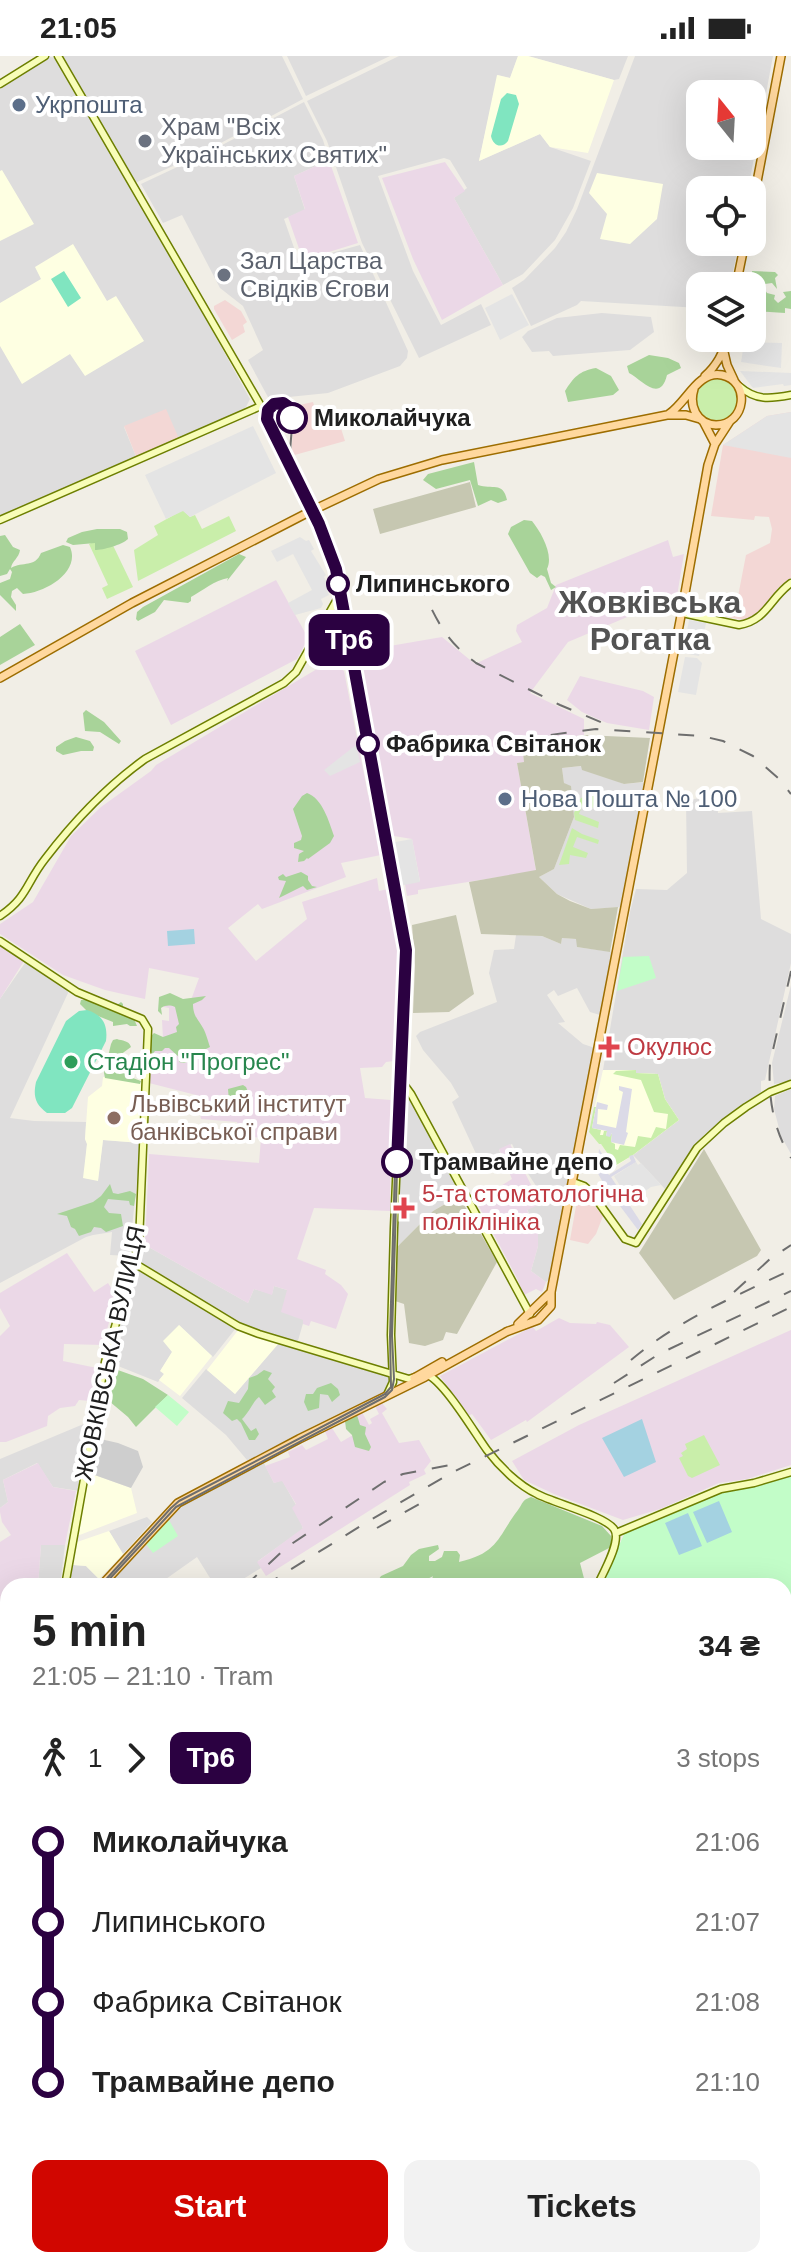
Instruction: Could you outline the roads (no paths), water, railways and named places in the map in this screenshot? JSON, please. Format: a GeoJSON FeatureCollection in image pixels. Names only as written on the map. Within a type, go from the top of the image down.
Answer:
{"type":"FeatureCollection","features":[{"type":"Feature","properties":{"kind":"main road"},"geometry":{"type":"LineString","coordinates":[[758,176],[781,56]]}},
{"type":"Feature","properties":{"kind":"main road"},"geometry":{"type":"LineString","coordinates":[[551,1306],[551,1292],[708,465],[715,444],[742,403],[724,352]]}},
{"type":"Feature","properties":{"kind":"main road"},"geometry":{"type":"LineString","coordinates":[[667,415],[681,405],[724,352]]}},
{"type":"Feature","properties":{"kind":"main road"},"geometry":{"type":"LineString","coordinates":[[715,444],[692,405],[696,385],[714,374],[726,376],[737,384]]}},
{"type":"Feature","properties":{"kind":"main road"},"geometry":{"type":"LineString","coordinates":[[0,678],[132,603],[312,510],[361,486],[410,468],[667,415],[686,415],[713,425],[730,421]]}},
{"type":"Feature","properties":{"kind":"main road"},"geometry":{"type":"LineString","coordinates":[[534,1317],[540,1303],[551,1292]]}},
{"type":"Feature","properties":{"kind":"main road"},"geometry":{"type":"LineString","coordinates":[[540,1303],[547,1300],[551,1306]]}},
{"type":"Feature","properties":{"kind":"main road"},"geometry":{"type":"LineString","coordinates":[[389,1393],[430,1375],[551,1306]]}},
{"type":"Feature","properties":{"kind":"main road"},"geometry":{"type":"LineString","coordinates":[[108,1578],[178,1503],[389,1393],[456,1354],[473,1350]]}},
{"type":"Feature","properties":{"kind":"street"},"geometry":{"type":"LineString","coordinates":[[0,84],[45,56]]}},
{"type":"Feature","properties":{"kind":"street"},"geometry":{"type":"LineString","coordinates":[[58,56],[261,406],[331,552],[406,950],[391,1335],[393,1382],[389,1393]]}},
{"type":"Feature","properties":{"kind":"street"},"geometry":{"type":"LineString","coordinates":[[737,384],[752,396],[761,398],[791,395]]}},
{"type":"Feature","properties":{"kind":"street"},"geometry":{"type":"LineString","coordinates":[[0,520],[261,406]]}},
{"type":"Feature","properties":{"kind":"street"},"geometry":{"type":"LineString","coordinates":[[682,613],[739,625],[748,623],[760,617],[791,583]]}},
{"type":"Feature","properties":{"kind":"street"},"geometry":{"type":"LineString","coordinates":[[0,916],[23,897],[42,862],[79,817],[127,772],[145,759],[284,683],[296,672],[340,594]]}},
{"type":"Feature","properties":{"kind":"street","name":"ЖОВКІВСЬКА ВУЛИЦЯ"},"geometry":{"type":"LineString","coordinates":[[0,941],[77,992],[142,1019],[148,1029],[140,1226],[134,1263],[105,1362],[66,1578]]}},
{"type":"Feature","properties":{"kind":"street"},"geometry":{"type":"LineString","coordinates":[[400,1079],[534,1317]]}},
{"type":"Feature","properties":{"kind":"street"},"geometry":{"type":"LineString","coordinates":[[573,1182],[591,1192],[625,1239],[636,1243],[697,1148],[746,1107],[770,1092],[791,1084]]}},
{"type":"Feature","properties":{"kind":"street"},"geometry":{"type":"LineString","coordinates":[[134,1263],[238,1326],[259,1334],[410,1379],[430,1375],[493,1457],[524,1487],[613,1527],[616,1543],[601,1578]]}},
{"type":"Feature","properties":{"kind":"street"},"geometry":{"type":"LineString","coordinates":[[616,1533],[721,1489],[791,1472]]}},
{"type":"Feature","properties":{"kind":"water"},"geometry":{"type":"Polygon","coordinates":[[[194,929],[195,944],[168,946],[167,931],[194,929]]]}},
{"type":"Feature","properties":{"kind":"water"},"geometry":{"type":"Polygon","coordinates":[[[642,1419],[656,1462],[624,1477],[602,1438],[642,1419]]]}},
{"type":"Feature","properties":{"kind":"water"},"geometry":{"type":"Polygon","coordinates":[[[719,1501],[732,1532],[707,1543],[693,1512],[719,1501]]]}},
{"type":"Feature","properties":{"kind":"water"},"geometry":{"type":"Polygon","coordinates":[[[688,1513],[702,1546],[679,1555],[665,1523],[688,1513]]]}},
{"type":"Feature","properties":{"kind":"tram line"},"geometry":{"type":"LineString","coordinates":[[107,1578],[179,1501],[385,1394],[391,1387],[390,1336],[397,1101],[405,949],[333,563],[320,528],[268,421],[270,407],[280,402],[288,406],[291,413],[291,464],[324,532],[338,574],[408,950],[399,1106],[392,1336],[394,1379],[392,1390],[385,1397],[176,1507],[110,1578]]}},
{"type":"Feature","properties":{"kind":"tram line","name":"Тр6"},"geometry":{"type":"LineString","coordinates":[[292,418],[290,408],[283,403],[274,404],[268,410],[267,419],[319,524],[336,569],[406,950],[397,1162]]}},
{"type":"Feature","properties":{"kind":"railway"},"geometry":{"type":"LineString","coordinates":[[418,581],[447,636],[464,654],[560,705],[610,726]]}},
{"type":"Feature","properties":{"kind":"railway"},"geometry":{"type":"LineString","coordinates":[[519,739],[596,729],[702,736],[723,741],[753,756],[791,794]]}},
{"type":"Feature","properties":{"kind":"railway"},"geometry":{"type":"LineString","coordinates":[[791,971],[770,1063],[771,1100],[776,1124],[791,1158]]}},
{"type":"Feature","properties":{"kind":"railway"},"geometry":{"type":"LineString","coordinates":[[734,1292],[770,1259],[791,1245]]}},
{"type":"Feature","properties":{"kind":"railway"},"geometry":{"type":"LineString","coordinates":[[631,1360],[688,1321],[791,1270]]}},
{"type":"Feature","properties":{"kind":"railway"},"geometry":{"type":"LineString","coordinates":[[614,1383],[659,1354],[791,1291]]}},
{"type":"Feature","properties":{"kind":"railway"},"geometry":{"type":"LineString","coordinates":[[277,1578],[451,1473],[791,1307]]}},
{"type":"Feature","properties":{"kind":"railway"},"geometry":{"type":"LineString","coordinates":[[254,1578],[287,1547],[384,1482],[403,1474],[456,1464]]}},
{"type":"Feature","properties":{"kind":"railway"},"geometry":{"type":"LineString","coordinates":[[377,1528],[428,1499]]}},
{"type":"Feature","properties":{"kind":"place","name":"Укрпошта"},"geometry":{"type":"Point","coordinates":[19,105]}},
{"type":"Feature","properties":{"kind":"place","name":"Храм \"Всіх Українських Святих\""},"geometry":{"type":"Point","coordinates":[145,141]}},
{"type":"Feature","properties":{"kind":"place","name":"Зал Царства Свідків Єгови"},"geometry":{"type":"Point","coordinates":[224,275]}},
{"type":"Feature","properties":{"kind":"place","name":"Миколайчука"},"geometry":{"type":"Point","coordinates":[292,418]}},
{"type":"Feature","properties":{"kind":"place","name":"Липинського"},"geometry":{"type":"Point","coordinates":[338,584]}},
{"type":"Feature","properties":{"kind":"place","name":"Фабрика Світанок"},"geometry":{"type":"Point","coordinates":[368,744]}},
{"type":"Feature","properties":{"kind":"place","name":"Нова Пошта № 100"},"geometry":{"type":"Point","coordinates":[505,799]}},
{"type":"Feature","properties":{"kind":"place","name":"Окулюс"},"geometry":{"type":"Point","coordinates":[609,1047]}},
{"type":"Feature","properties":{"kind":"place","name":"Стадіон \"Прогрес\""},"geometry":{"type":"Point","coordinates":[71,1062]}},
{"type":"Feature","properties":{"kind":"place","name":"Львівський інститут банківської справи"},"geometry":{"type":"Point","coordinates":[114,1118]}},
{"type":"Feature","properties":{"kind":"place","name":"Трамвайне депо"},"geometry":{"type":"Point","coordinates":[397,1162]}},
{"type":"Feature","properties":{"kind":"place","name":"5-та стоматологічна поліклініка"},"geometry":{"type":"Point","coordinates":[404,1208]}},
{"type":"Feature","properties":{"kind":"district","name":"Жовківська Рогатка"},"geometry":{"type":"Point","coordinates":[650,620]}}]}
